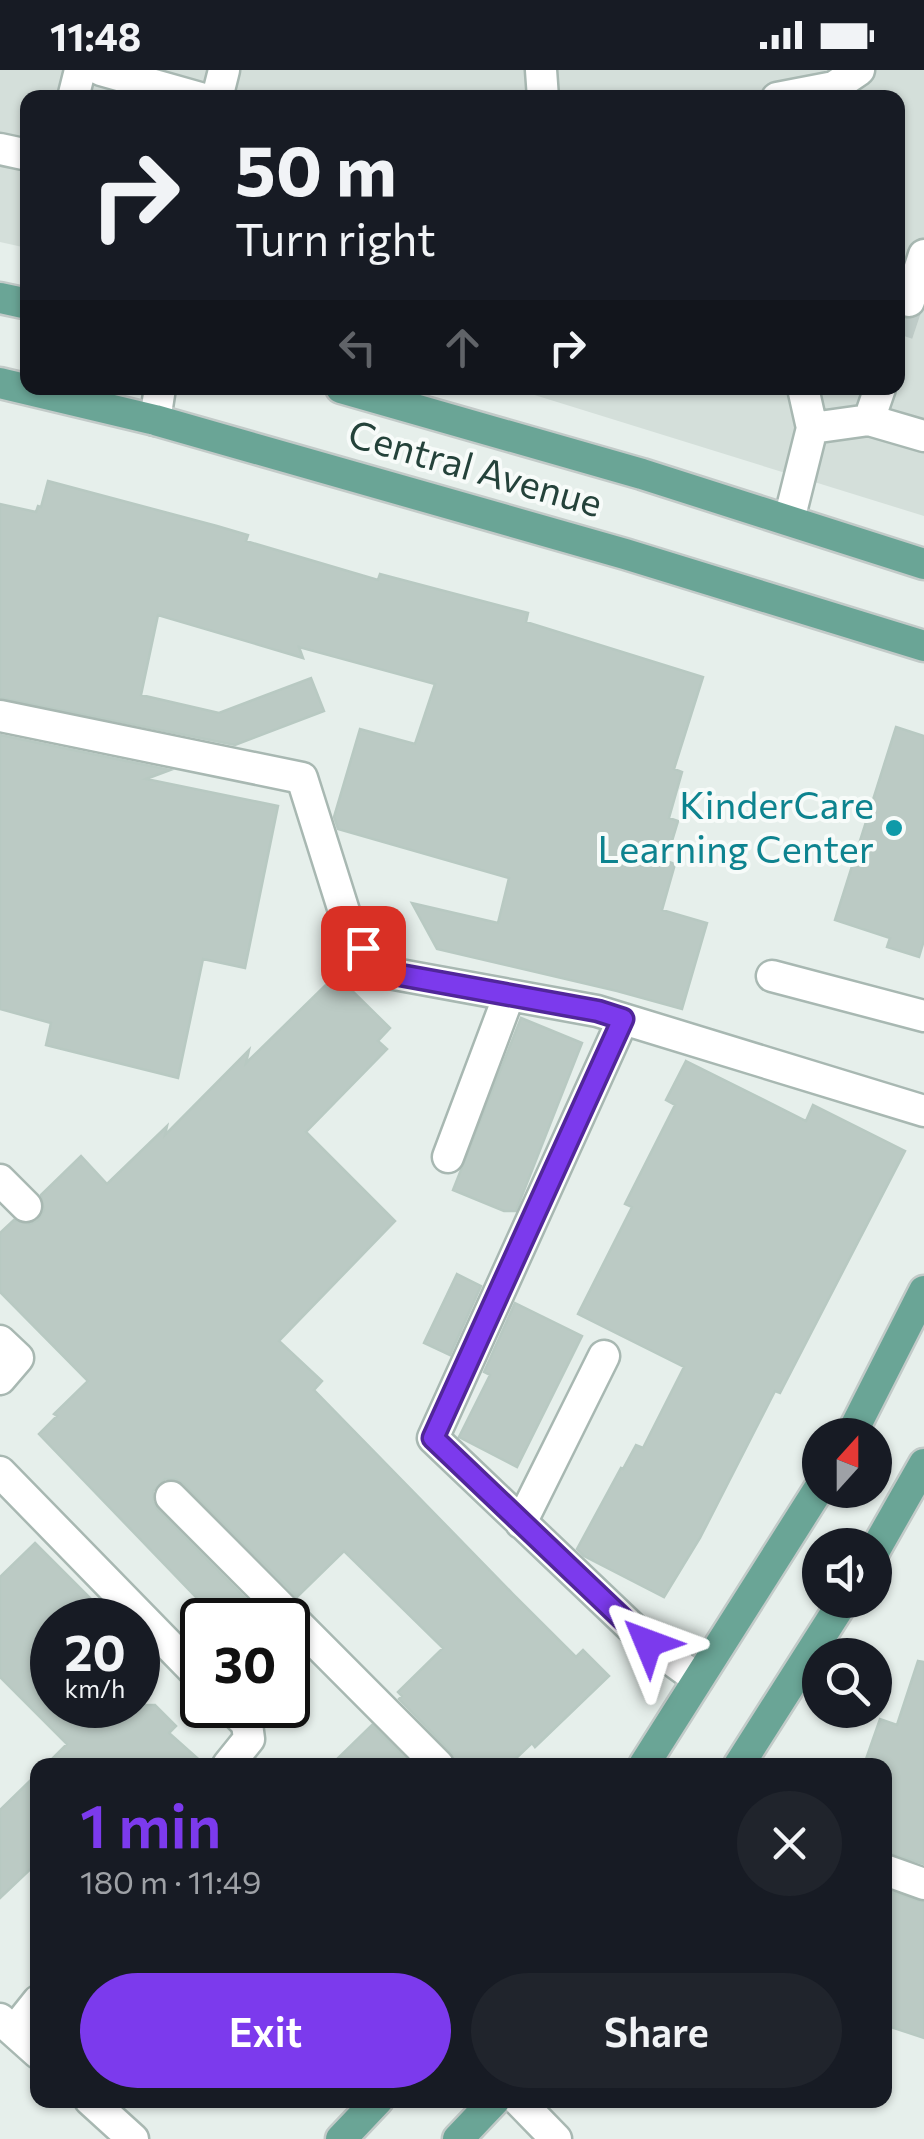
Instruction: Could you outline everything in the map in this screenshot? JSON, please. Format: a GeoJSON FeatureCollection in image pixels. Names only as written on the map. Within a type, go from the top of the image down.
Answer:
{"type":"FeatureCollection","features":[{"type":"Feature","properties":{"kind":"main road","name":"Central Avenue"},"geometry":{"type":"LineString","coordinates":[[50,395],[155,420],[626,554],[924,646]]}},
{"type":"Feature","properties":{"kind":"main road","name":"Central Avenue"},"geometry":{"type":"LineString","coordinates":[[366,395],[642,474],[924,564]]}},
{"type":"Feature","properties":{"kind":"main road"},"geometry":{"type":"LineString","coordinates":[[859,1418],[924,1291]]}},
{"type":"Feature","properties":{"kind":"main road"},"geometry":{"type":"LineString","coordinates":[[888,1528],[924,1464]]}},
{"type":"Feature","properties":{"kind":"main road"},"geometry":{"type":"LineString","coordinates":[[648,1758],[807,1508]]}},
{"type":"Feature","properties":{"kind":"main road"},"geometry":{"type":"LineString","coordinates":[[743,1758],[833,1618]]}},
{"type":"Feature","properties":{"kind":"main road"},"geometry":{"type":"LineString","coordinates":[[340,2139],[370,2108]]}},
{"type":"Feature","properties":{"kind":"main road"},"geometry":{"type":"LineString","coordinates":[[458,2139],[487,2108]]}},
{"type":"Feature","properties":{"kind":"street"},"geometry":{"type":"LineString","coordinates":[[101,70],[172,90]]}},
{"type":"Feature","properties":{"kind":"street"},"geometry":{"type":"LineString","coordinates":[[822,90],[858,81]]}},
{"type":"Feature","properties":{"kind":"street"},"geometry":{"type":"LineString","coordinates":[[909,300],[924,255]]}},
{"type":"Feature","properties":{"kind":"street"},"geometry":{"type":"LineString","coordinates":[[155,420],[159,395]]}},
{"type":"Feature","properties":{"kind":"street"},"geometry":{"type":"LineString","coordinates":[[789,520],[812,428],[805,395]]}},
{"type":"Feature","properties":{"kind":"street"},"geometry":{"type":"LineString","coordinates":[[869,420],[878,395]]}},
{"type":"Feature","properties":{"kind":"street"},"geometry":{"type":"LineString","coordinates":[[812,428],[869,420],[924,436]]}},
{"type":"Feature","properties":{"kind":"street"},"geometry":{"type":"LineString","coordinates":[[0,716],[302,778],[348,924],[378,971],[623,1019],[924,1111]]}},
{"type":"Feature","properties":{"kind":"street"},"geometry":{"type":"LineString","coordinates":[[772,976],[924,1016]]}},
{"type":"Feature","properties":{"kind":"street"},"geometry":{"type":"LineString","coordinates":[[448,1157],[509,995]]}},
{"type":"Feature","properties":{"kind":"street"},"geometry":{"type":"LineString","coordinates":[[623,1019],[433,1438],[648,1643],[698,1679]]}},
{"type":"Feature","properties":{"kind":"street"},"geometry":{"type":"LineString","coordinates":[[0,1180],[26,1206]]}},
{"type":"Feature","properties":{"kind":"street"},"geometry":{"type":"LineString","coordinates":[[0,1341],[18,1358],[0,1378]]}},
{"type":"Feature","properties":{"kind":"street"},"geometry":{"type":"LineString","coordinates":[[521,1522],[604,1356]]}},
{"type":"Feature","properties":{"kind":"street"},"geometry":{"type":"LineString","coordinates":[[0,1472],[180,1656]]}},
{"type":"Feature","properties":{"kind":"street"},"geometry":{"type":"LineString","coordinates":[[171,1497],[431,1758]]}},
{"type":"Feature","properties":{"kind":"street"},"geometry":{"type":"LineString","coordinates":[[234,1758],[249,1739],[248,1728]]}},
{"type":"Feature","properties":{"kind":"street"},"geometry":{"type":"LineString","coordinates":[[892,1873],[924,1884]]}},
{"type":"Feature","properties":{"kind":"street"},"geometry":{"type":"LineString","coordinates":[[30,2008],[7,2025],[30,2045]]}},
{"type":"Feature","properties":{"kind":"street"},"geometry":{"type":"LineString","coordinates":[[99,2108],[133,2139]]}},
{"type":"Feature","properties":{"kind":"street"},"geometry":{"type":"LineString","coordinates":[[526,2108],[556,2139]]}},
{"type":"Feature","properties":{"kind":"shaded area"},"geometry":{"type":"Polygon","coordinates":[[[0,70],[924,70],[924,516],[535,395],[905,395],[905,90],[20,90],[20,246],[0,242],[0,70]]]}},
{"type":"Feature","properties":{"kind":"building"},"geometry":{"type":"Polygon","coordinates":[[[48,481],[248,535],[246,541],[378,580],[380,574],[528,613],[526,622],[703,677],[674,769],[682,772],[669,818],[678,821],[666,861],[675,864],[662,910],[707,923],[682,1009],[437,949],[412,903],[498,923],[509,878],[338,829],[334,817],[360,729],[415,744],[435,684],[299,647],[303,658],[158,615],[141,695],[219,713],[311,678],[324,711],[235,745],[0,698],[0,504],[36,512],[48,481]]]}},
{"type":"Feature","properties":{"kind":"building","name":"KinderCare Learning Center"},"geometry":{"type":"Polygon","coordinates":[[[896,727],[924,736],[924,940],[919,957],[887,947],[890,938],[835,920],[896,727]]]}},
{"type":"Feature","properties":{"kind":"building"},"geometry":{"type":"Polygon","coordinates":[[[0,735],[170,770],[146,779],[278,806],[245,968],[203,959],[178,1078],[46,1045],[51,1023],[0,1009],[0,735]]]}},
{"type":"Feature","properties":{"kind":"building"},"geometry":{"type":"Polygon","coordinates":[[[336,975],[390,1028],[378,1041],[387,1049],[306,1132],[395,1221],[279,1341],[322,1381],[314,1390],[513,1594],[576,1657],[583,1650],[609,1676],[535,1747],[532,1743],[516,1758],[453,1758],[399,1699],[402,1696],[398,1692],[443,1648],[344,1551],[297,1597],[184,1484],[165,1479],[153,1491],[157,1509],[245,1598],[197,1598],[39,1434],[88,1381],[0,1292],[0,1233],[14,1220],[30,1224],[38,1220],[44,1210],[41,1195],[81,1156],[107,1184],[167,1126],[165,1135],[249,1050],[246,1063],[336,975]]]}},
{"type":"Feature","properties":{"kind":"building"},"geometry":{"type":"Polygon","coordinates":[[[521,1018],[582,1043],[516,1211],[504,1211],[453,1190],[521,1018]]]}},
{"type":"Feature","properties":{"kind":"building"},"geometry":{"type":"Polygon","coordinates":[[[686,1061],[806,1121],[813,1105],[905,1151],[780,1393],[775,1391],[700,1538],[664,1597],[577,1549],[636,1445],[643,1448],[684,1367],[578,1314],[632,1207],[625,1204],[675,1105],[666,1100],[686,1061]]]}},
{"type":"Feature","properties":{"kind":"building"},"geometry":{"type":"Polygon","coordinates":[[[457,1274],[481,1286],[450,1355],[424,1343],[457,1274]]]}},
{"type":"Feature","properties":{"kind":"building"},"geometry":{"type":"Polygon","coordinates":[[[515,1303],[582,1336],[517,1467],[459,1437],[490,1375],[484,1372],[515,1303]]]}},
{"type":"Feature","properties":{"kind":"building"},"geometry":{"type":"Polygon","coordinates":[[[35,1543],[90,1598],[30,1598],[30,1707],[0,1677],[0,1577],[35,1543]]]}},
{"type":"Feature","properties":{"kind":"building"},"geometry":{"type":"Polygon","coordinates":[[[918,1661],[924,1662],[924,1864],[892,1854],[892,1758],[866,1758],[877,1728],[892,1728],[892,1723],[897,1725],[918,1661]]]}},
{"type":"Feature","properties":{"kind":"building"},"geometry":{"type":"Polygon","coordinates":[[[160,1710],[176,1726],[169,1733],[197,1758],[53,1758],[67,1744],[51,1728],[160,1728],[160,1710]]]}},
{"type":"Feature","properties":{"kind":"building"},"geometry":{"type":"Polygon","coordinates":[[[372,1725],[405,1758],[338,1758],[372,1725]]]}},
{"type":"Feature","properties":{"kind":"building"},"geometry":{"type":"Polygon","coordinates":[[[30,1781],[30,1870],[0,1898],[0,1810],[30,1781]]]}},
{"type":"Feature","properties":{"kind":"building"},"geometry":{"type":"Polygon","coordinates":[[[892,1892],[924,1902],[924,2038],[892,2027],[892,1892]]]}},
{"type":"Feature","properties":{"kind":"tunnel"},"geometry":{"type":"LineString","coordinates":[[905,313],[909,301]]}},
{"type":"Feature","properties":{"kind":"place","name":"KinderCare Learning Center"},"geometry":{"type":"Point","coordinates":[894,828]}},
{"type":"Feature","properties":{"kind":"route"},"geometry":{"type":"LineString","coordinates":[[363,948],[378,971],[598,1011],[623,1019],[433,1438],[648,1643]]}}]}
